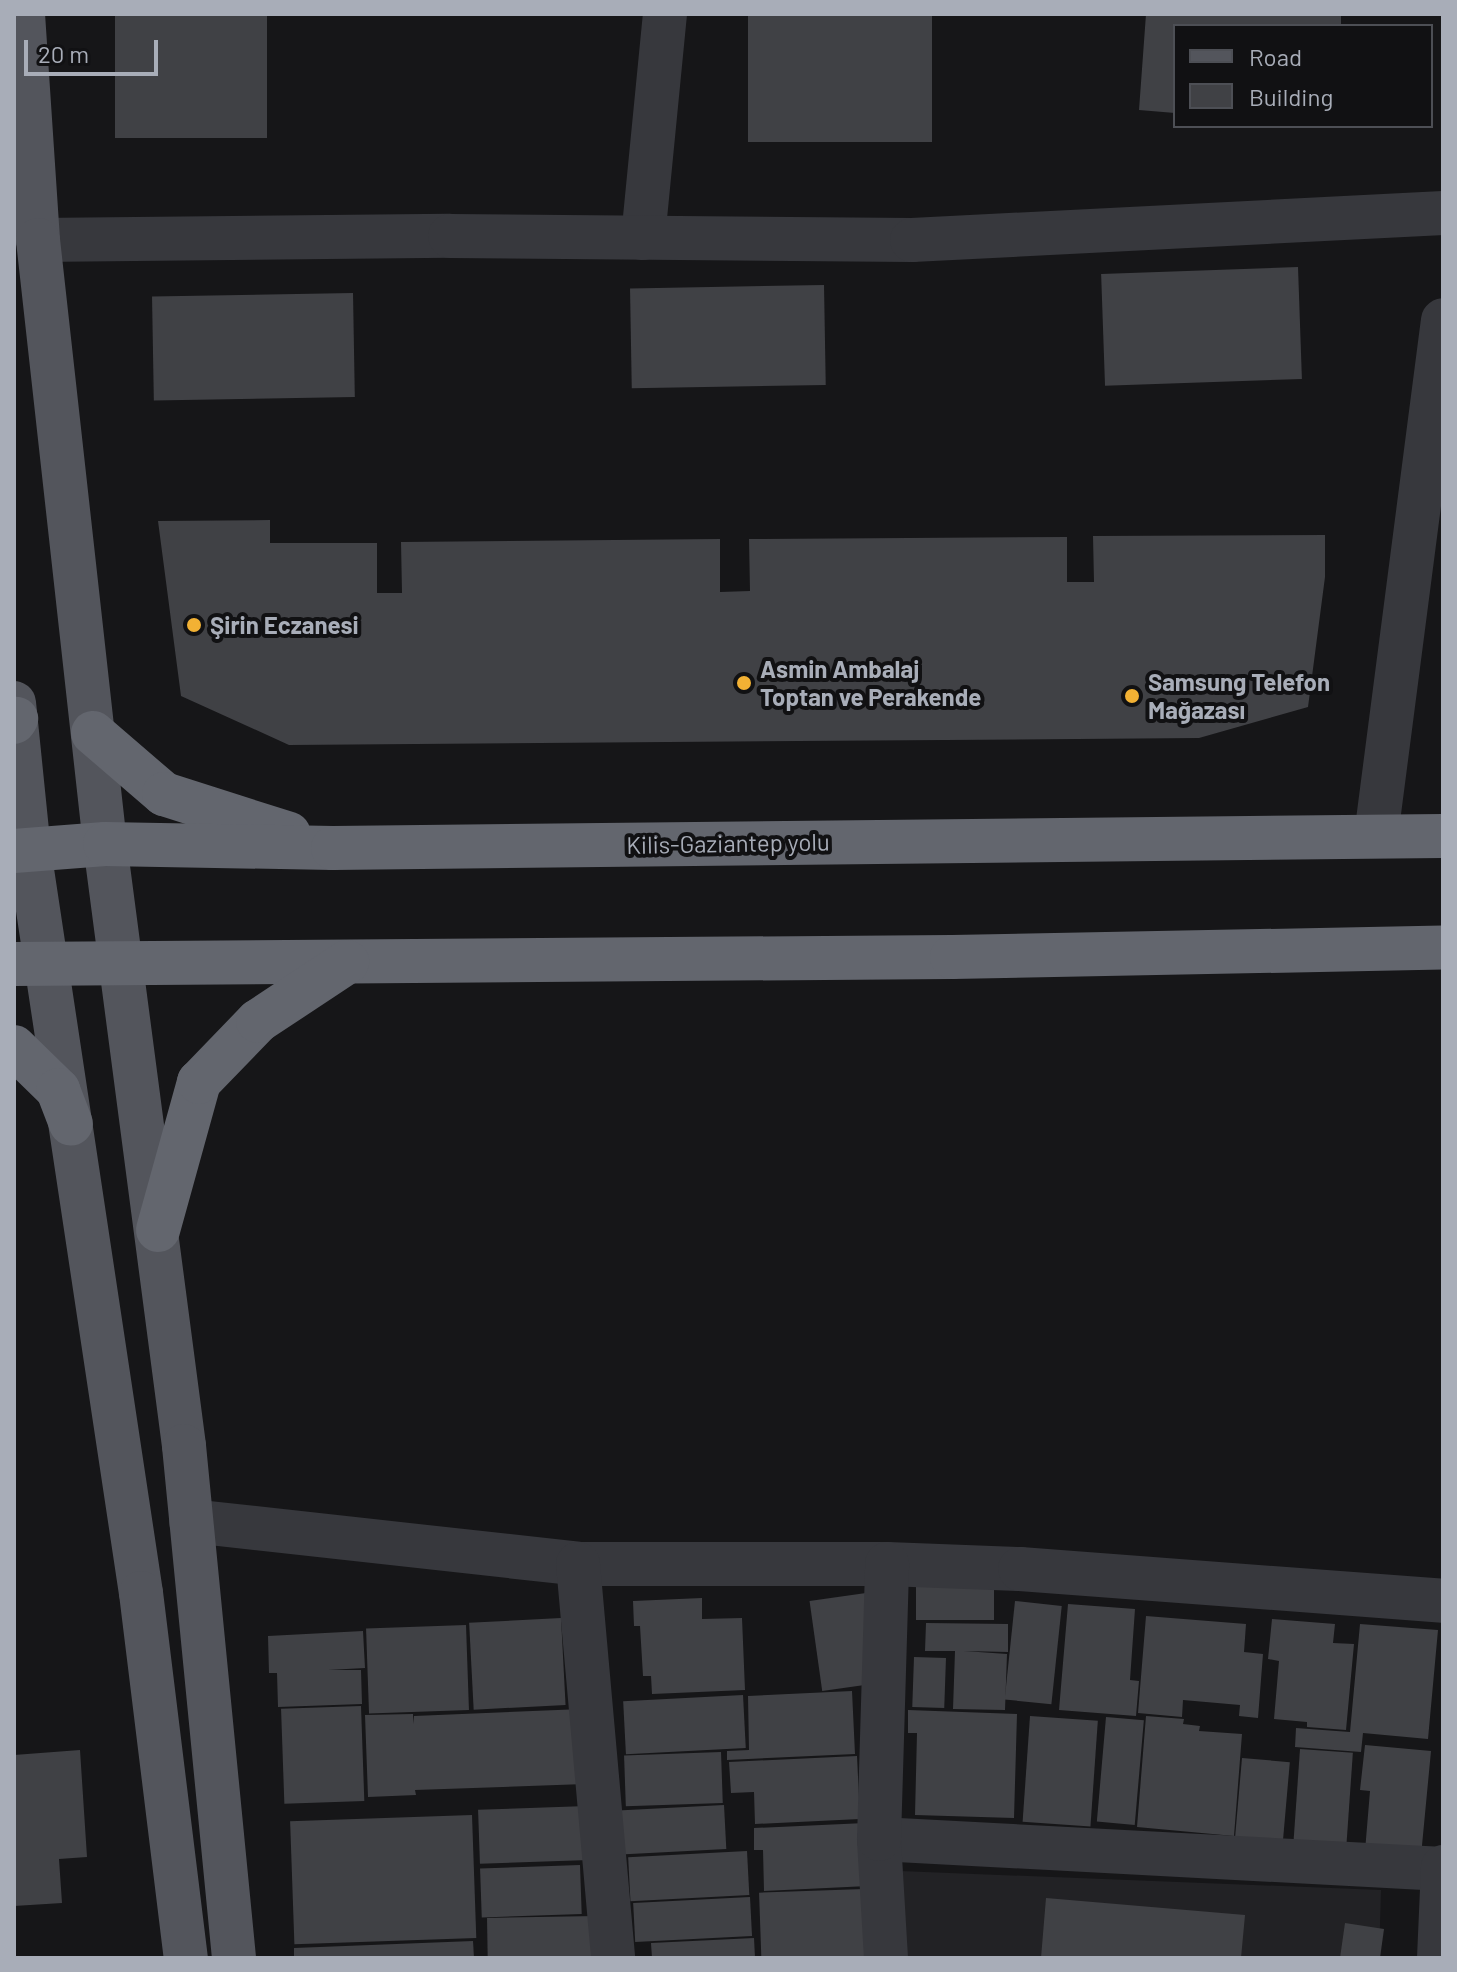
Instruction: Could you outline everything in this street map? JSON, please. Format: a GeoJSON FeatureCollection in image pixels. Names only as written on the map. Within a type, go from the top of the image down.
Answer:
{"type":"FeatureCollection","features":[{"type":"Feature","properties":{"kind":"highway"},"geometry":{"type":"LineString","coordinates":[[93,733],[164,794],[333,848]]}},
{"type":"Feature","properties":{"kind":"highway","name":"Kilis-Gaziantep yolu"},"geometry":{"type":"LineString","coordinates":[[22,850],[105,844],[333,848],[1443,836]]}},
{"type":"Feature","properties":{"kind":"highway"},"geometry":{"type":"LineString","coordinates":[[30,964],[1443,948]]}},
{"type":"Feature","properties":{"kind":"highway"},"geometry":{"type":"LineString","coordinates":[[158,1230],[199,1082],[258,1021],[347,962]]}},
{"type":"Feature","properties":{"kind":"highway"},"geometry":{"type":"LineString","coordinates":[[14,1047],[58,1090],[71,1124]]}},
{"type":"Feature","properties":{"kind":"main road"},"geometry":{"type":"LineString","coordinates":[[23,14],[38,240],[105,844],[158,1230],[191,1521],[234,1958]]}},
{"type":"Feature","properties":{"kind":"main road"},"geometry":{"type":"LineString","coordinates":[[15,714],[30,964],[71,1124],[141,1593],[186,1958]]}},
{"type":"Feature","properties":{"kind":"street"},"geometry":{"type":"LineString","coordinates":[[643,238],[665,14]]}},
{"type":"Feature","properties":{"kind":"street"},"geometry":{"type":"LineString","coordinates":[[38,240],[912,240],[1443,213]]}},
{"type":"Feature","properties":{"kind":"street"},"geometry":{"type":"LineString","coordinates":[[1376,836],[1436,423],[1443,320]]}},
{"type":"Feature","properties":{"kind":"street"},"geometry":{"type":"LineString","coordinates":[[191,1521],[578,1564],[887,1564],[1020,1569],[1443,1601]]}},
{"type":"Feature","properties":{"kind":"street"},"geometry":{"type":"LineString","coordinates":[[578,1564],[613,1958]]}},
{"type":"Feature","properties":{"kind":"street"},"geometry":{"type":"LineString","coordinates":[[886,1958],[879,1839],[887,1564]]}},
{"type":"Feature","properties":{"kind":"street"},"geometry":{"type":"LineString","coordinates":[[879,1839],[1443,1868],[1439,1958]]}},
{"type":"Feature","properties":{"kind":"shaded area"},"geometry":{"type":"Polygon","coordinates":[[[900,1871],[1381,1890],[1379,1958],[905,1958],[900,1871]]]}},
{"type":"Feature","properties":{"kind":"building"},"geometry":{"type":"Polygon","coordinates":[[[115,14],[267,14],[267,138],[115,138],[115,14]]]}},
{"type":"Feature","properties":{"kind":"building"},"geometry":{"type":"Polygon","coordinates":[[[748,14],[932,14],[932,142],[748,142],[748,14]]]}},
{"type":"Feature","properties":{"kind":"building"},"geometry":{"type":"Polygon","coordinates":[[[1146,14],[1341,14],[1341,24],[1173,24],[1173,113],[1139,110],[1146,14]]]}},
{"type":"Feature","properties":{"kind":"building"},"geometry":{"type":"Polygon","coordinates":[[[1298,267],[1302,379],[1105,386],[1101,274],[1298,267]]]}},
{"type":"Feature","properties":{"kind":"building"},"geometry":{"type":"Polygon","coordinates":[[[824,285],[826,385],[632,388],[630,288],[824,285]]]}},
{"type":"Feature","properties":{"kind":"building"},"geometry":{"type":"Polygon","coordinates":[[[353,293],[355,397],[154,400],[152,297],[353,293]]]}},
{"type":"Feature","properties":{"kind":"building"},"geometry":{"type":"Polygon","coordinates":[[[270,520],[270,543],[377,543],[377,593],[402,593],[401,542],[720,539],[720,592],[750,591],[749,539],[1067,537],[1067,582],[1094,582],[1093,536],[1325,535],[1325,577],[1308,707],[1199,738],[289,745],[181,696],[158,521],[270,520]]]}},
{"type":"Feature","properties":{"kind":"building"},"geometry":{"type":"Polygon","coordinates":[[[916,1580],[994,1580],[994,1620],[916,1620],[916,1580]]]}},
{"type":"Feature","properties":{"kind":"building"},"geometry":{"type":"Polygon","coordinates":[[[866,1593],[879,1683],[822,1691],[810,1601],[866,1593]]]}},
{"type":"Feature","properties":{"kind":"building"},"geometry":{"type":"Polygon","coordinates":[[[702,1598],[702,1619],[742,1618],[745,1690],[652,1694],[651,1676],[643,1676],[640,1626],[634,1626],[633,1601],[702,1598]]]}},
{"type":"Feature","properties":{"kind":"building"},"geometry":{"type":"Polygon","coordinates":[[[1015,1601],[1062,1606],[1051,1704],[1005,1699],[1015,1601]]]}},
{"type":"Feature","properties":{"kind":"building"},"geometry":{"type":"Polygon","coordinates":[[[1068,1604],[1135,1609],[1130,1680],[1139,1681],[1136,1716],[1059,1710],[1068,1604]]]}},
{"type":"Feature","properties":{"kind":"building"},"geometry":{"type":"Polygon","coordinates":[[[1146,1616],[1246,1624],[1244,1652],[1263,1654],[1258,1718],[1239,1716],[1240,1705],[1183,1700],[1182,1717],[1138,1713],[1146,1616]]]}},
{"type":"Feature","properties":{"kind":"building"},"geometry":{"type":"Polygon","coordinates":[[[561,1618],[566,1705],[474,1710],[469,1623],[561,1618]]]}},
{"type":"Feature","properties":{"kind":"building"},"geometry":{"type":"Polygon","coordinates":[[[1272,1619],[1335,1624],[1333,1643],[1354,1644],[1346,1730],[1307,1727],[1307,1722],[1274,1719],[1279,1661],[1268,1659],[1272,1619]]]}},
{"type":"Feature","properties":{"kind":"building"},"geometry":{"type":"Polygon","coordinates":[[[926,1623],[1008,1624],[1008,1652],[964,1651],[1007,1654],[1005,1710],[953,1709],[955,1651],[925,1651],[926,1623]]]}},
{"type":"Feature","properties":{"kind":"building"},"geometry":{"type":"Polygon","coordinates":[[[1360,1624],[1438,1630],[1428,1739],[1363,1733],[1361,1752],[1295,1747],[1296,1728],[1350,1732],[1360,1624]]]}},
{"type":"Feature","properties":{"kind":"building"},"geometry":{"type":"Polygon","coordinates":[[[466,1625],[469,1710],[369,1713],[366,1628],[466,1625]]]}},
{"type":"Feature","properties":{"kind":"building"},"geometry":{"type":"Polygon","coordinates":[[[363,1631],[365,1668],[328,1670],[361,1670],[362,1704],[278,1707],[277,1673],[269,1673],[268,1636],[363,1631]]]}},
{"type":"Feature","properties":{"kind":"building"},"geometry":{"type":"Polygon","coordinates":[[[914,1657],[946,1658],[944,1708],[912,1707],[914,1657]]]}},
{"type":"Feature","properties":{"kind":"building"},"geometry":{"type":"Polygon","coordinates":[[[852,1691],[855,1754],[727,1760],[727,1751],[749,1750],[748,1696],[852,1691]]]}},
{"type":"Feature","properties":{"kind":"building"},"geometry":{"type":"Polygon","coordinates":[[[743,1695],[746,1748],[626,1754],[623,1701],[743,1695]]]}},
{"type":"Feature","properties":{"kind":"building"},"geometry":{"type":"Polygon","coordinates":[[[361,1706],[364,1801],[284,1804],[281,1709],[361,1706]]]}},
{"type":"Feature","properties":{"kind":"building"},"geometry":{"type":"Polygon","coordinates":[[[582,1709],[585,1784],[415,1790],[416,1795],[368,1797],[365,1715],[413,1714],[413,1724],[414,1716],[582,1709]]]}},
{"type":"Feature","properties":{"kind":"building"},"geometry":{"type":"Polygon","coordinates":[[[908,1710],[1017,1714],[1014,1818],[915,1815],[917,1733],[908,1733],[908,1710]]]}},
{"type":"Feature","properties":{"kind":"building"},"geometry":{"type":"Polygon","coordinates":[[[1030,1716],[1098,1721],[1090,1826],[1023,1822],[1030,1716]]]}},
{"type":"Feature","properties":{"kind":"building"},"geometry":{"type":"Polygon","coordinates":[[[1146,1716],[1184,1719],[1183,1724],[1200,1726],[1199,1731],[1242,1734],[1234,1836],[1137,1827],[1146,1716]]]}},
{"type":"Feature","properties":{"kind":"building"},"geometry":{"type":"Polygon","coordinates":[[[1106,1717],[1144,1720],[1135,1825],[1097,1822],[1106,1717]]]}},
{"type":"Feature","properties":{"kind":"building"},"geometry":{"type":"Polygon","coordinates":[[[1365,1745],[1431,1751],[1421,1856],[1365,1851],[1370,1791],[1360,1790],[1365,1745]]]}},
{"type":"Feature","properties":{"kind":"building"},"geometry":{"type":"Polygon","coordinates":[[[1300,1749],[1353,1753],[1346,1847],[1293,1844],[1300,1749]]]}},
{"type":"Feature","properties":{"kind":"building"},"geometry":{"type":"Polygon","coordinates":[[[80,1750],[87,1857],[59,1859],[62,1903],[14,1906],[14,1755],[80,1750]]]}},
{"type":"Feature","properties":{"kind":"building"},"geometry":{"type":"Polygon","coordinates":[[[721,1752],[723,1803],[626,1806],[624,1755],[721,1752]]]}},
{"type":"Feature","properties":{"kind":"building"},"geometry":{"type":"Polygon","coordinates":[[[857,1756],[860,1819],[755,1824],[754,1792],[731,1793],[729,1762],[857,1756]]]}},
{"type":"Feature","properties":{"kind":"building"},"geometry":{"type":"Polygon","coordinates":[[[1242,1758],[1290,1762],[1283,1843],[1235,1839],[1242,1758]]]}},
{"type":"Feature","properties":{"kind":"building"},"geometry":{"type":"Polygon","coordinates":[[[724,1805],[726,1849],[620,1854],[618,1811],[724,1805]]]}},
{"type":"Feature","properties":{"kind":"building"},"geometry":{"type":"Polygon","coordinates":[[[587,1806],[589,1860],[480,1864],[478,1810],[587,1806]]]}},
{"type":"Feature","properties":{"kind":"building"},"geometry":{"type":"Polygon","coordinates":[[[472,1815],[476,1938],[294,1944],[290,1821],[472,1815]]]}},
{"type":"Feature","properties":{"kind":"building"},"geometry":{"type":"Polygon","coordinates":[[[865,1823],[868,1886],[764,1891],[763,1850],[754,1850],[754,1828],[865,1823]]]}},
{"type":"Feature","properties":{"kind":"building"},"geometry":{"type":"Polygon","coordinates":[[[747,1851],[749,1895],[630,1901],[628,1857],[747,1851]]]}},
{"type":"Feature","properties":{"kind":"building"},"geometry":{"type":"Polygon","coordinates":[[[580,1865],[582,1914],[482,1917],[480,1868],[580,1865]]]}},
{"type":"Feature","properties":{"kind":"building"},"geometry":{"type":"Polygon","coordinates":[[[864,1889],[866,1958],[761,1958],[759,1893],[864,1889]]]}},
{"type":"Feature","properties":{"kind":"building"},"geometry":{"type":"Polygon","coordinates":[[[750,1897],[752,1936],[635,1942],[633,1903],[750,1897]]]}},
{"type":"Feature","properties":{"kind":"building"},"geometry":{"type":"Polygon","coordinates":[[[1046,1898],[1245,1915],[1241,1958],[1041,1958],[1046,1898]]]}},
{"type":"Feature","properties":{"kind":"building"},"geometry":{"type":"Polygon","coordinates":[[[596,1916],[597,1958],[488,1958],[487,1918],[596,1916]]]}},
{"type":"Feature","properties":{"kind":"building"},"geometry":{"type":"Polygon","coordinates":[[[1345,1923],[1384,1929],[1380,1958],[1340,1958],[1345,1923]]]}},
{"type":"Feature","properties":{"kind":"building"},"geometry":{"type":"Polygon","coordinates":[[[754,1938],[755,1958],[652,1958],[651,1943],[754,1938]]]}},
{"type":"Feature","properties":{"kind":"building"},"geometry":{"type":"Polygon","coordinates":[[[473,1941],[474,1958],[294,1958],[294,1948],[473,1941]]]}},
{"type":"Feature","properties":{"kind":"place","name":"Şirin Eczanesi"},"geometry":{"type":"Point","coordinates":[194,625]}},
{"type":"Feature","properties":{"kind":"place","name":"Asmin Ambalaj Toptan ve Perakende"},"geometry":{"type":"Point","coordinates":[744,683]}},
{"type":"Feature","properties":{"kind":"place","name":"Samsung Telefon Mağazası"},"geometry":{"type":"Point","coordinates":[1132,696]}}]}
